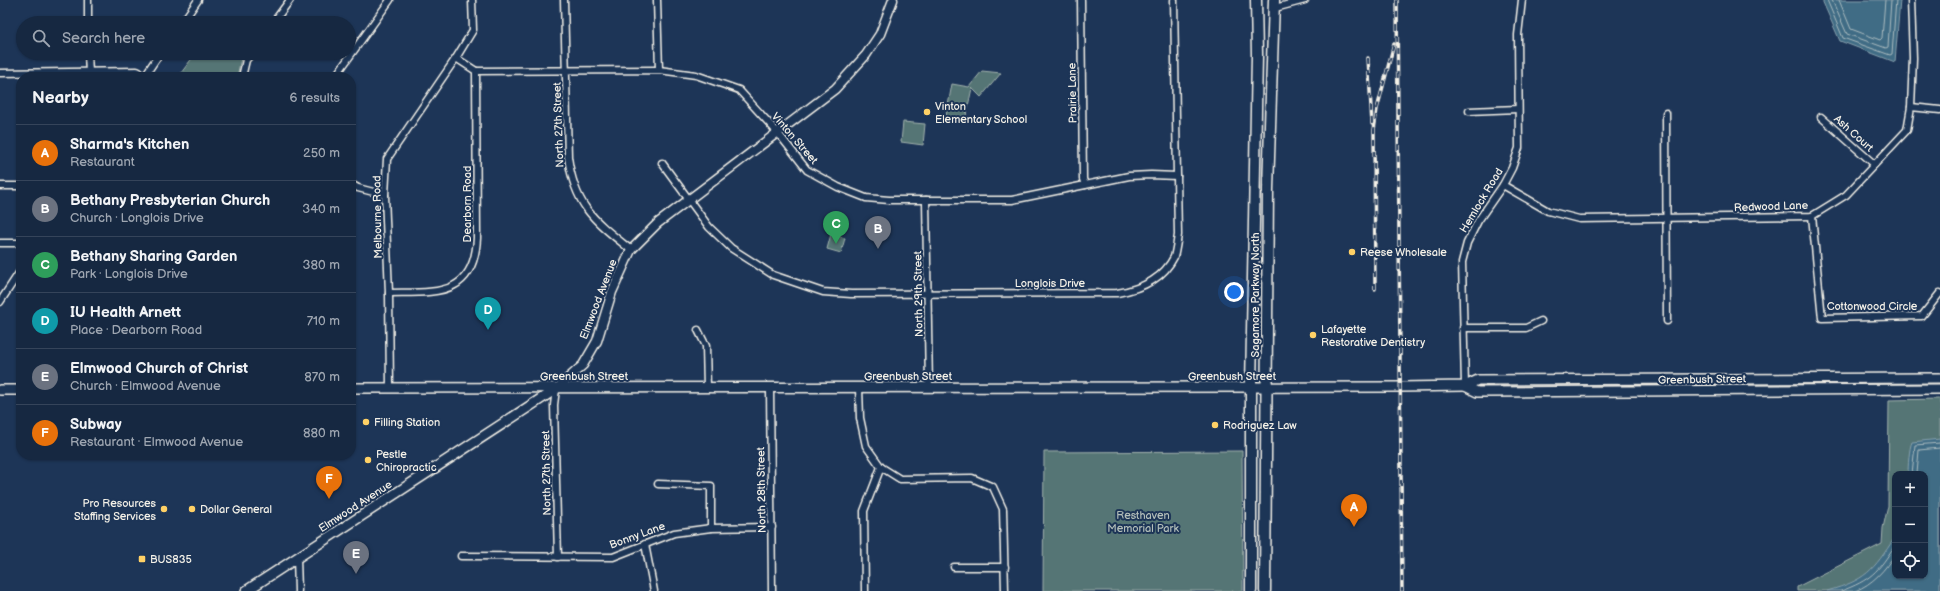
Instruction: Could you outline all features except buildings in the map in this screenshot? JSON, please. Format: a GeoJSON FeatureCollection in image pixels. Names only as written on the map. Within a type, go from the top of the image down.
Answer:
{"type":"FeatureCollection","features":[{"type":"Feature","properties":{"kind":"main road","name":"Sagamore Parkway North"},"geometry":{"type":"LineString","coordinates":[[1251,591],[1251,388],[1257,63],[1256,0]]}},
{"type":"Feature","properties":{"kind":"main road","name":"Sagamore Parkway North"},"geometry":{"type":"LineString","coordinates":[[1265,591],[1268,189],[1275,4]]}},
{"type":"Feature","properties":{"kind":"main road","name":"Greenbush Street"},"geometry":{"type":"LineString","coordinates":[[356,388],[1266,388],[1465,386],[1478,380],[1940,378]]}},
{"type":"Feature","properties":{"kind":"main road","name":"Greenbush Street"},"geometry":{"type":"LineString","coordinates":[[1465,386],[1477,392],[1940,389]]}},
{"type":"Feature","properties":{"kind":"main road","name":"Elmwood Avenue"},"geometry":{"type":"LineString","coordinates":[[246,591],[556,389]]}},
{"type":"Feature","properties":{"kind":"main road"},"geometry":{"type":"LineString","coordinates":[[0,390],[16,390]]}},
{"type":"Feature","properties":{"kind":"street"},"geometry":{"type":"LineString","coordinates":[[88,0],[88,16]]}},
{"type":"Feature","properties":{"kind":"street"},"geometry":{"type":"LineString","coordinates":[[187,16],[198,0]]}},
{"type":"Feature","properties":{"kind":"street"},"geometry":{"type":"LineString","coordinates":[[278,16],[290,0]]}},
{"type":"Feature","properties":{"kind":"street"},"geometry":{"type":"LineString","coordinates":[[356,48],[390,0]]}},
{"type":"Feature","properties":{"kind":"street","name":"Melbourne Road"},"geometry":{"type":"LineString","coordinates":[[390,388],[389,293],[385,195],[387,159],[456,58],[473,30],[472,0]]}},
{"type":"Feature","properties":{"kind":"street","name":"North 27th Street"},"geometry":{"type":"LineString","coordinates":[[564,0],[568,157],[570,175],[577,194],[589,214],[631,250]]}},
{"type":"Feature","properties":{"kind":"street"},"geometry":{"type":"LineString","coordinates":[[657,0],[660,70]]}},
{"type":"Feature","properties":{"kind":"street","name":"Elmwood Avenue"},"geometry":{"type":"LineString","coordinates":[[556,389],[583,365],[597,341],[612,292],[631,250],[658,223],[835,89],[866,55],[880,34],[893,0]]}},
{"type":"Feature","properties":{"kind":"street","name":"Prairie Lane"},"geometry":{"type":"LineString","coordinates":[[1081,0],[1083,179],[1085,186]]}},
{"type":"Feature","properties":{"kind":"street","name":"Longlois Drive"},"geometry":{"type":"LineString","coordinates":[[662,163],[709,227],[731,248],[773,275],[823,292],[851,294],[1117,293],[1134,290],[1152,282],[1165,270],[1174,256],[1178,235],[1174,0]]}},
{"type":"Feature","properties":{"kind":"street"},"geometry":{"type":"LineString","coordinates":[[1275,4],[1305,0]]}},
{"type":"Feature","properties":{"kind":"street","name":"Hemlock Road"},"geometry":{"type":"LineString","coordinates":[[1465,386],[1462,262],[1466,243],[1478,221],[1503,185],[1512,168],[1518,148],[1518,35],[1522,0]]}},
{"type":"Feature","properties":{"kind":"street","name":"Redwood Lane"},"geometry":{"type":"LineString","coordinates":[[1503,185],[1548,211],[1578,219],[1812,216],[1846,195],[1907,130],[1911,107],[1913,58],[1911,0]]}},
{"type":"Feature","properties":{"kind":"street"},"geometry":{"type":"LineString","coordinates":[[456,58],[476,72]]}},
{"type":"Feature","properties":{"kind":"street"},"geometry":{"type":"LineString","coordinates":[[88,60],[88,72]]}},
{"type":"Feature","properties":{"kind":"street"},"geometry":{"type":"LineString","coordinates":[[147,72],[155,60]]}},
{"type":"Feature","properties":{"kind":"street"},"geometry":{"type":"LineString","coordinates":[[243,72],[246,60]]}},
{"type":"Feature","properties":{"kind":"street"},"geometry":{"type":"LineString","coordinates":[[339,72],[347,60]]}},
{"type":"Feature","properties":{"kind":"street","name":"Vinton Street"},"geometry":{"type":"LineString","coordinates":[[476,72],[660,70],[696,75],[739,90],[778,133],[807,170],[838,187],[866,198],[889,200],[1018,199],[1129,176],[1177,176]]}},
{"type":"Feature","properties":{"kind":"street"},"geometry":{"type":"LineString","coordinates":[[0,72],[16,72]]}},
{"type":"Feature","properties":{"kind":"street"},"geometry":{"type":"LineString","coordinates":[[112,72],[138,72]]}},
{"type":"Feature","properties":{"kind":"street","name":"Dearborn Road"},"geometry":{"type":"LineString","coordinates":[[389,293],[438,292],[456,285],[468,272],[473,263],[477,250],[476,72]]}},
{"type":"Feature","properties":{"kind":"street"},"geometry":{"type":"LineString","coordinates":[[1911,107],[1940,110]]}},
{"type":"Feature","properties":{"kind":"street"},"geometry":{"type":"LineString","coordinates":[[1469,111],[1518,109]]}},
{"type":"Feature","properties":{"kind":"street"},"geometry":{"type":"LineString","coordinates":[[1666,113],[1667,321]]}},
{"type":"Feature","properties":{"kind":"street","name":"Ash Court"},"geometry":{"type":"LineString","coordinates":[[1821,117],[1874,164]]}},
{"type":"Feature","properties":{"kind":"street"},"geometry":{"type":"LineString","coordinates":[[0,186],[16,186]]}},
{"type":"Feature","properties":{"kind":"street"},"geometry":{"type":"LineString","coordinates":[[356,187],[385,195]]}},
{"type":"Feature","properties":{"kind":"street","name":"North 29th Street"},"geometry":{"type":"LineString","coordinates":[[926,200],[928,388]]}},
{"type":"Feature","properties":{"kind":"street","name":"Cottonwood Circle"},"geometry":{"type":"LineString","coordinates":[[1812,216],[1822,318],[1922,316],[1940,293]]}},
{"type":"Feature","properties":{"kind":"street"},"geometry":{"type":"LineString","coordinates":[[0,243],[16,243]]}},
{"type":"Feature","properties":{"kind":"street"},"geometry":{"type":"LineString","coordinates":[[0,302],[16,278]]}},
{"type":"Feature","properties":{"kind":"street"},"geometry":{"type":"LineString","coordinates":[[1463,328],[1526,328],[1541,322]]}},
{"type":"Feature","properties":{"kind":"street"},"geometry":{"type":"LineString","coordinates":[[698,330],[706,346],[707,388]]}},
{"type":"Feature","properties":{"kind":"street","name":"North 28th Street"},"geometry":{"type":"LineString","coordinates":[[770,388],[772,591]]}},
{"type":"Feature","properties":{"kind":"street"},"geometry":{"type":"LineString","coordinates":[[859,388],[860,418],[866,446],[882,467],[900,479],[972,478],[993,487],[1003,509],[1005,591]]}},
{"type":"Feature","properties":{"kind":"street","name":"North 27th Street"},"geometry":{"type":"LineString","coordinates":[[556,389],[554,405],[558,557]]}},
{"type":"Feature","properties":{"kind":"street"},"geometry":{"type":"LineString","coordinates":[[865,591],[864,511],[882,467]]}},
{"type":"Feature","properties":{"kind":"street"},"geometry":{"type":"LineString","coordinates":[[658,484],[711,486],[711,528]]}},
{"type":"Feature","properties":{"kind":"street","name":"Bonny Lane"},"geometry":{"type":"LineString","coordinates":[[461,556],[613,557],[674,532],[711,528],[772,527]]}},
{"type":"Feature","properties":{"kind":"street"},"geometry":{"type":"LineString","coordinates":[[645,544],[654,591]]}},
{"type":"Feature","properties":{"kind":"street"},"geometry":{"type":"LineString","coordinates":[[297,557],[298,591]]}},
{"type":"Feature","properties":{"kind":"street"},"geometry":{"type":"LineString","coordinates":[[954,568],[1005,567]]}},
{"type":"Feature","properties":{"kind":"green space"},"geometry":{"type":"Polygon","coordinates":[[[191,60],[241,60],[238,72],[182,72],[191,60]]]}},
{"type":"Feature","properties":{"kind":"green space"},"geometry":{"type":"Polygon","coordinates":[[[982,71],[1001,73],[981,97],[972,88],[965,120],[946,116],[952,84],[969,87],[982,71]]]}},
{"type":"Feature","properties":{"kind":"green space"},"geometry":{"type":"Polygon","coordinates":[[[903,122],[925,124],[923,145],[901,142],[903,122]]]}},
{"type":"Feature","properties":{"kind":"green space"},"geometry":{"type":"Polygon","coordinates":[[[831,234],[845,238],[841,253],[827,249],[831,234]]]}},
{"type":"Feature","properties":{"kind":"green space"},"geometry":{"type":"Polygon","coordinates":[[[1940,399],[1940,591],[1797,591],[1797,587],[1882,544],[1883,528],[1888,506],[1889,400],[1940,399]]]}},
{"type":"Feature","properties":{"kind":"green space","name":"Resthaven Memorial Park"},"geometry":{"type":"Polygon","coordinates":[[[1242,451],[1243,591],[1043,591],[1044,452],[1242,451]]]}},
{"type":"Feature","properties":{"kind":"water"},"geometry":{"type":"Polygon","coordinates":[[[1822,0],[1900,0],[1895,62],[1840,41],[1822,0]]]}},
{"type":"Feature","properties":{"kind":"water"},"geometry":{"type":"Polygon","coordinates":[[[1940,439],[1940,591],[1827,591],[1851,583],[1867,573],[1881,558],[1892,542],[1892,579],[1928,579],[1928,471],[1908,471],[1912,442],[1940,439]]]}},
{"type":"Feature","properties":{"kind":"railway"},"geometry":{"type":"LineString","coordinates":[[1397,0],[1402,591]]}},
{"type":"Feature","properties":{"kind":"railway"},"geometry":{"type":"LineString","coordinates":[[1375,289],[1374,130],[1377,109],[1394,44]]}},
{"type":"Feature","properties":{"kind":"railway"},"geometry":{"type":"LineString","coordinates":[[1368,58],[1372,124]]}},
{"type":"Feature","properties":{"kind":"place","name":"Vinton Elementary School"},"geometry":{"type":"Point","coordinates":[927,112]}},
{"type":"Feature","properties":{"kind":"place","name":"Bethany Sharing Garden"},"geometry":{"type":"Point","coordinates":[836,244]}},
{"type":"Feature","properties":{"kind":"place","name":"Bethany Presbyterian Church"},"geometry":{"type":"Point","coordinates":[878,249]}},
{"type":"Feature","properties":{"kind":"place","name":"Reese Wholesale"},"geometry":{"type":"Point","coordinates":[1352,252]}},
{"type":"Feature","properties":{"kind":"place","name":"IU Health Arnett"},"geometry":{"type":"Point","coordinates":[488,330]}},
{"type":"Feature","properties":{"kind":"place","name":"Lafayette Restorative Dentistry"},"geometry":{"type":"Point","coordinates":[1313,335]}},
{"type":"Feature","properties":{"kind":"place","name":"Filling Station"},"geometry":{"type":"Point","coordinates":[366,422]}},
{"type":"Feature","properties":{"kind":"place","name":"Rodriguez Law"},"geometry":{"type":"Point","coordinates":[1215,425]}},
{"type":"Feature","properties":{"kind":"place","name":"Pestle Chiropractic"},"geometry":{"type":"Point","coordinates":[368,460]}},
{"type":"Feature","properties":{"kind":"place","name":"Subway"},"geometry":{"type":"Point","coordinates":[329,499]}},
{"type":"Feature","properties":{"kind":"place","name":"Pro Resources Staffing Services"},"geometry":{"type":"Point","coordinates":[164,509]}},
{"type":"Feature","properties":{"kind":"place","name":"Dollar General"},"geometry":{"type":"Point","coordinates":[192,509]}},
{"type":"Feature","properties":{"kind":"place","name":"Sharma's Kitchen"},"geometry":{"type":"Point","coordinates":[1354,527]}},
{"type":"Feature","properties":{"kind":"place","name":"BUS835"},"geometry":{"type":"Point","coordinates":[142,559]}},
{"type":"Feature","properties":{"kind":"place","name":"Elmwood Church of Christ"},"geometry":{"type":"Point","coordinates":[356,574]}}]}
